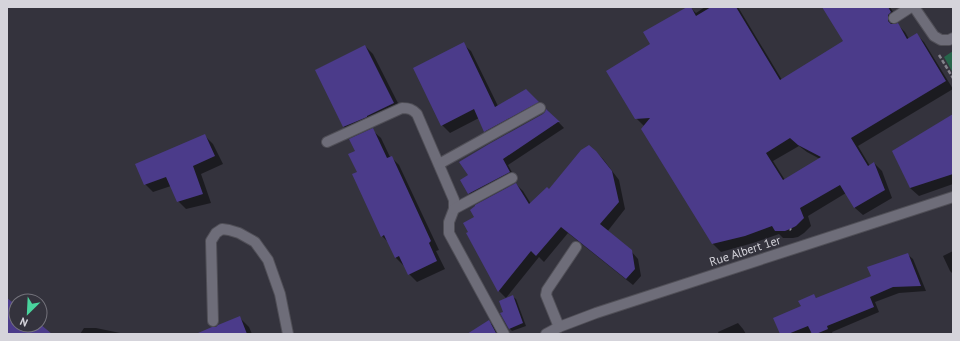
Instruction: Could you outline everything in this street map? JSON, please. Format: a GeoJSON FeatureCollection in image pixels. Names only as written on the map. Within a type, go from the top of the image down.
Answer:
{"type":"FeatureCollection","features":[{"type":"Feature","properties":{"kind":"street"},"geometry":{"type":"LineString","coordinates":[[894,18],[911,7]]}},
{"type":"Feature","properties":{"kind":"street"},"geometry":{"type":"LineString","coordinates":[[914,7],[934,36],[941,40],[949,40],[953,38]]}},
{"type":"Feature","properties":{"kind":"street"},"geometry":{"type":"LineString","coordinates":[[327,142],[402,108],[408,108],[417,114],[454,200],[454,209],[449,222],[449,233],[504,334]]}},
{"type":"Feature","properties":{"kind":"street"},"geometry":{"type":"LineString","coordinates":[[439,164],[540,108]]}},
{"type":"Feature","properties":{"kind":"street"},"geometry":{"type":"LineString","coordinates":[[454,209],[512,178]]}},
{"type":"Feature","properties":{"kind":"street","name":"Rue Albert 1er"},"geometry":{"type":"LineString","coordinates":[[546,334],[559,327],[596,313],[953,197]]}},
{"type":"Feature","properties":{"kind":"street"},"geometry":{"type":"LineString","coordinates":[[213,321],[212,241],[216,234],[222,229],[239,233],[255,242],[268,260],[280,294],[288,334]]}},
{"type":"Feature","properties":{"kind":"street"},"geometry":{"type":"LineString","coordinates":[[559,327],[546,295],[547,290],[576,247]]}},
{"type":"Feature","properties":{"kind":"green space"},"geometry":{"type":"Polygon","coordinates":[[[953,51],[953,73],[944,57],[953,51]]]}},
{"type":"Feature","properties":{"kind":"building"},"geometry":{"type":"Polygon","coordinates":[[[687,7],[691,7],[696,16],[711,7],[736,7],[780,80],[843,41],[822,7],[888,7],[891,12],[888,15],[888,21],[891,24],[898,23],[907,39],[917,33],[946,81],[851,138],[868,166],[874,162],[885,190],[854,208],[840,185],[800,208],[804,218],[796,226],[790,229],[785,231],[775,231],[772,226],[745,236],[712,244],[641,129],[650,118],[635,119],[606,71],[650,44],[643,32],[687,7]],[[790,138],[766,153],[783,180],[821,157],[798,145],[790,138]]]}},
{"type":"Feature","properties":{"kind":"building"},"geometry":{"type":"Polygon","coordinates":[[[464,42],[495,107],[526,89],[539,102],[484,132],[474,109],[441,126],[413,68],[464,42]]]}},
{"type":"Feature","properties":{"kind":"building"},"geometry":{"type":"Polygon","coordinates":[[[365,45],[394,103],[343,127],[315,70],[365,45]]]}},
{"type":"Feature","properties":{"kind":"building"},"geometry":{"type":"Polygon","coordinates":[[[546,109],[560,122],[503,159],[510,172],[468,194],[460,180],[468,175],[459,162],[543,114],[546,109]]]}},
{"type":"Feature","properties":{"kind":"building"},"geometry":{"type":"Polygon","coordinates":[[[953,114],[953,174],[910,188],[892,151],[953,114]]]}},
{"type":"Feature","properties":{"kind":"building"},"geometry":{"type":"Polygon","coordinates":[[[373,128],[387,158],[392,156],[431,241],[429,243],[437,261],[408,275],[399,256],[395,258],[384,235],[381,237],[352,174],[357,172],[348,154],[355,151],[349,139],[373,128]]]}},
{"type":"Feature","properties":{"kind":"building"},"geometry":{"type":"Polygon","coordinates":[[[205,134],[215,156],[193,166],[203,194],[177,202],[166,177],[144,185],[135,164],[205,134]]]}},
{"type":"Feature","properties":{"kind":"building"},"geometry":{"type":"Polygon","coordinates":[[[589,145],[596,151],[612,171],[619,202],[600,224],[632,250],[635,269],[626,279],[561,227],[536,256],[531,251],[498,292],[466,233],[468,232],[463,223],[474,217],[470,210],[475,205],[516,183],[529,204],[547,187],[549,189],[581,150],[589,145]]]}},
{"type":"Feature","properties":{"kind":"building"},"geometry":{"type":"Polygon","coordinates":[[[908,253],[921,286],[893,287],[870,297],[874,307],[827,326],[828,329],[816,334],[812,334],[808,326],[788,334],[780,334],[773,318],[801,306],[798,301],[814,294],[816,298],[871,276],[867,267],[908,253]]]}},
{"type":"Feature","properties":{"kind":"building"},"geometry":{"type":"Polygon","coordinates":[[[513,295],[523,323],[509,329],[500,313],[503,312],[499,301],[513,295]]]}},
{"type":"Feature","properties":{"kind":"building"},"geometry":{"type":"Polygon","coordinates":[[[7,298],[8,333],[48,333],[48,331],[52,334],[7,334],[7,298]]]}},
{"type":"Feature","properties":{"kind":"building"},"geometry":{"type":"Polygon","coordinates":[[[240,316],[247,334],[198,334],[212,327],[216,327],[240,316]]]}},
{"type":"Feature","properties":{"kind":"building"},"geometry":{"type":"Polygon","coordinates":[[[489,320],[496,333],[467,334],[489,320]]]}}]}
